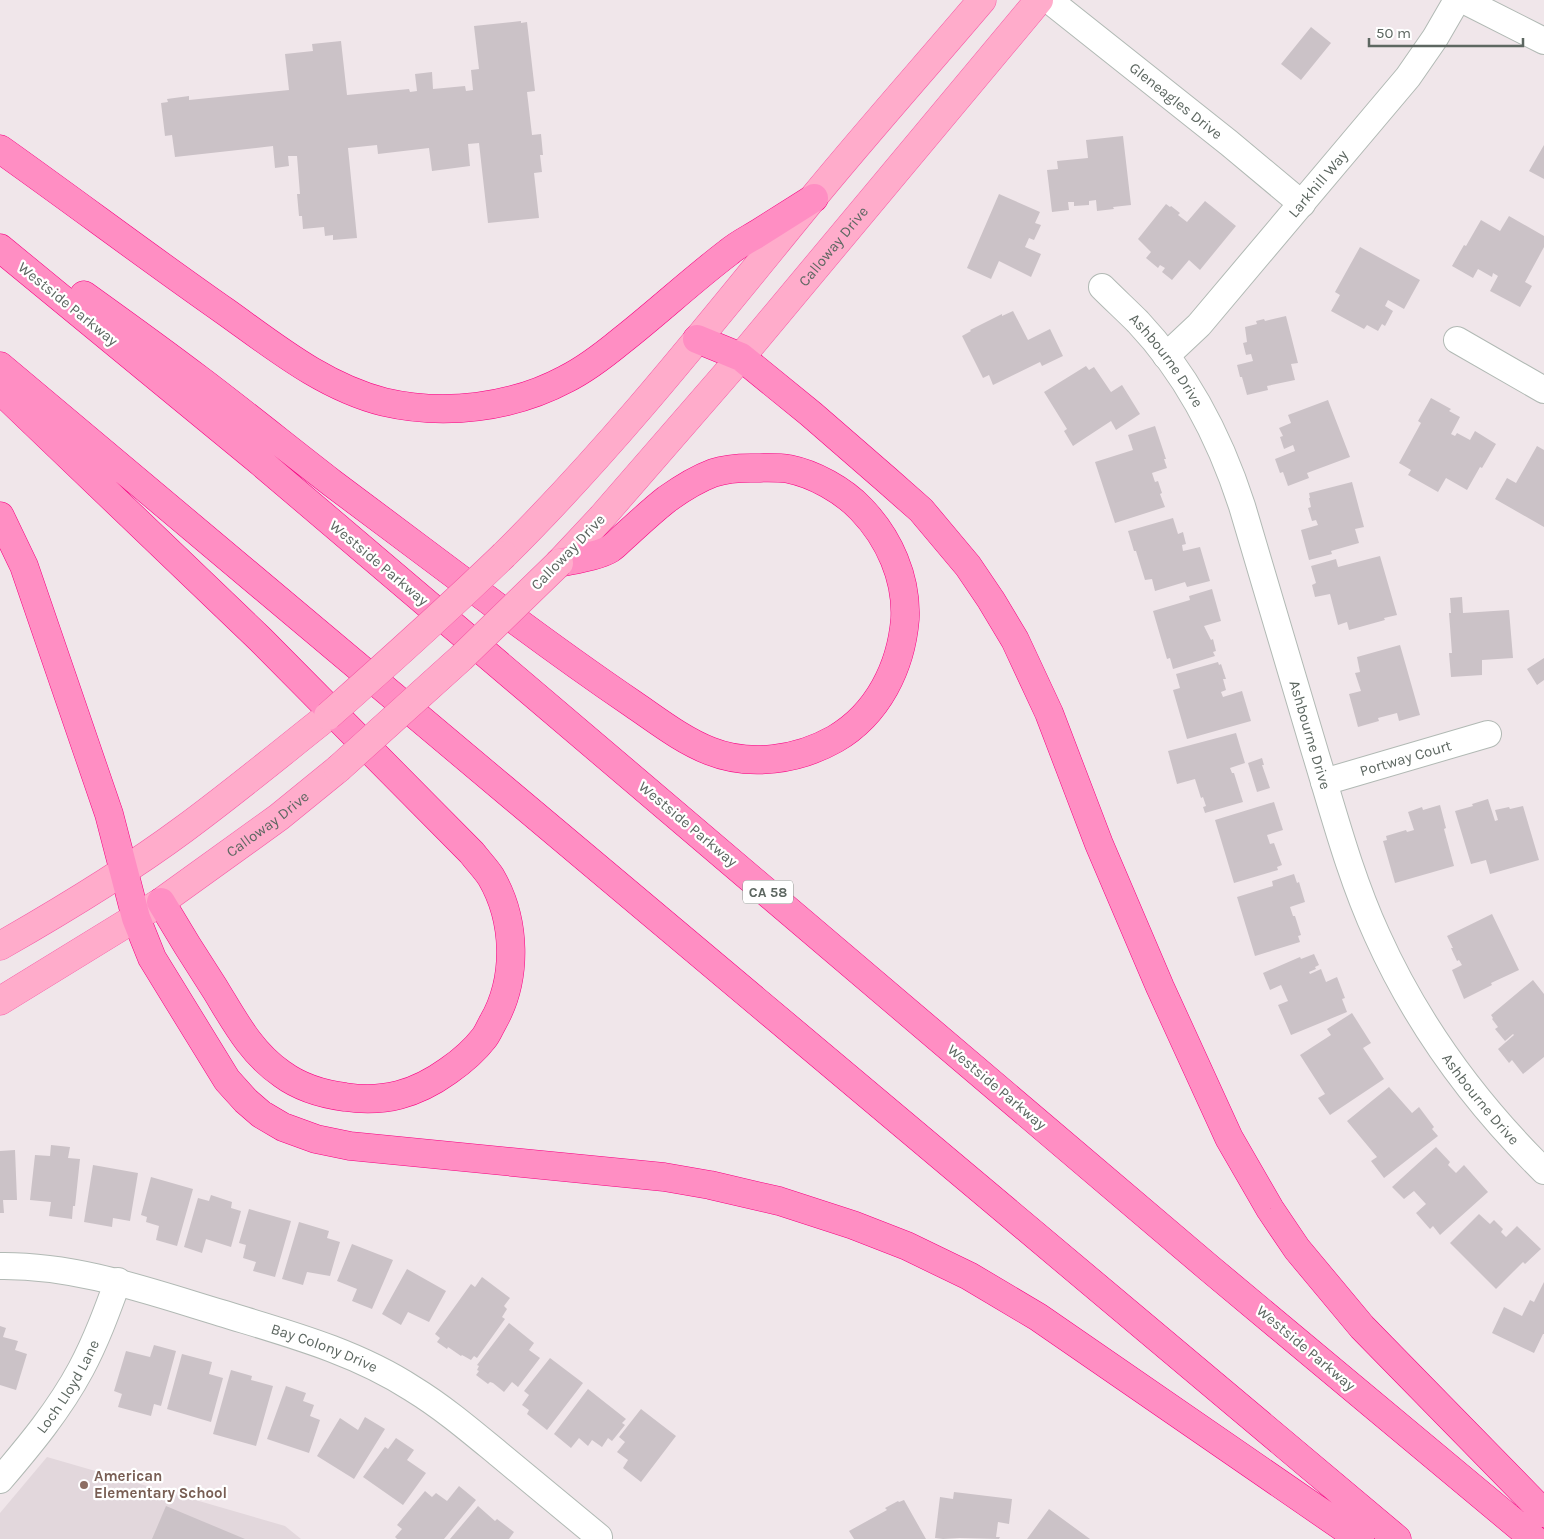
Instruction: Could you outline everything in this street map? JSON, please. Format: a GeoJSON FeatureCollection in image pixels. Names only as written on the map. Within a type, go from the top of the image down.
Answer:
{"type":"FeatureCollection","features":[{"type":"Feature","properties":{"kind":"highway"},"geometry":{"type":"LineString","coordinates":[[0,149],[202,296],[300,364],[330,381],[359,393],[383,401],[414,407],[472,407],[504,402],[542,390],[567,379],[599,359],[730,251],[814,198]]}},
{"type":"Feature","properties":{"kind":"highway"},"geometry":{"type":"LineString","coordinates":[[0,233],[202,381],[334,484],[570,661],[672,730],[713,752],[738,759],[788,757],[812,750],[834,739],[853,726],[870,710],[886,687],[902,642],[905,614],[897,564],[874,522],[857,505],[837,490],[813,477],[790,469],[738,468],[715,472],[688,485],[668,499],[608,551],[559,563]]}},
{"type":"Feature","properties":{"kind":"highway","name":"Westside Parkway"},"geometry":{"type":"LineString","coordinates":[[0,248],[265,466],[1209,1268],[1534,1539]]}},
{"type":"Feature","properties":{"kind":"highway"},"geometry":{"type":"LineString","coordinates":[[697,339],[741,357],[825,426],[914,504],[968,566],[1015,640],[1049,713],[1099,844],[1160,987],[1229,1138],[1266,1201],[1297,1249],[1362,1327],[1544,1513]]}},
{"type":"Feature","properties":{"kind":"highway"},"geometry":{"type":"LineString","coordinates":[[0,366],[1397,1539]]}},
{"type":"Feature","properties":{"kind":"highway"},"geometry":{"type":"LineString","coordinates":[[0,390],[260,639],[472,853],[490,876],[502,900],[509,926],[511,957],[508,985],[499,1011],[484,1038],[461,1061],[436,1079],[413,1091],[383,1099],[357,1099],[328,1095],[304,1087],[282,1074],[259,1055],[242,1033],[161,902]]}},
{"type":"Feature","properties":{"kind":"highway"},"geometry":{"type":"LineString","coordinates":[[0,516],[27,575],[109,814],[136,918],[152,958],[227,1080],[261,1114],[283,1127],[316,1139],[350,1146],[664,1177],[710,1185],[779,1201],[853,1225],[907,1246],[969,1276],[1038,1317],[1360,1539]]}},
{"type":"Feature","properties":{"kind":"main road"},"geometry":{"type":"LineString","coordinates":[[0,946],[123,871],[183,830],[301,737],[384,666],[504,555],[596,459],[982,0]]}},
{"type":"Feature","properties":{"kind":"main road","name":"Calloway Drive"},"geometry":{"type":"LineString","coordinates":[[0,1001],[161,902],[279,817],[338,769],[420,696],[559,563],[602,517],[741,357],[1039,0]]}},
{"type":"Feature","properties":{"kind":"street","name":"Gleneagles Drive"},"geometry":{"type":"LineString","coordinates":[[1049,0],[1229,143],[1302,204]]}},
{"type":"Feature","properties":{"kind":"street","name":"Larkhill Way"},"geometry":{"type":"LineString","coordinates":[[1166,356],[1198,325],[1408,77],[1435,38],[1457,0]]}},
{"type":"Feature","properties":{"kind":"street"},"geometry":{"type":"LineString","coordinates":[[1463,0],[1544,41]]}},
{"type":"Feature","properties":{"kind":"street","name":"Ashbourne Drive"},"geometry":{"type":"LineString","coordinates":[[1102,287],[1138,322],[1166,356],[1192,393],[1215,435],[1233,478],[1352,873],[1376,934],[1400,982],[1426,1027],[1464,1082],[1506,1132],[1544,1171]]}},
{"type":"Feature","properties":{"kind":"street"},"geometry":{"type":"LineString","coordinates":[[1458,340],[1544,390]]}},
{"type":"Feature","properties":{"kind":"street","name":"Portway Court"},"geometry":{"type":"LineString","coordinates":[[1324,782],[1488,734]]}},
{"type":"Feature","properties":{"kind":"street","name":"Bay Colony Drive"},"geometry":{"type":"LineString","coordinates":[[0,1266],[68,1271],[118,1281],[302,1338],[359,1360],[413,1388],[462,1424],[600,1537]]}},
{"type":"Feature","properties":{"kind":"street","name":"Loch Lloyd Lane"},"geometry":{"type":"LineString","coordinates":[[0,1480],[56,1410],[81,1369],[102,1326],[118,1281]]}},
{"type":"Feature","properties":{"kind":"shaded area","name":"American Elementary School"},"geometry":{"type":"Polygon","coordinates":[[[47,1457],[285,1526],[301,1539],[0,1539],[0,1513],[47,1457]]]}},
{"type":"Feature","properties":{"kind":"building"},"geometry":{"type":"Polygon","coordinates":[[[521,21],[521,23],[527,22],[535,91],[527,92],[532,135],[541,134],[543,155],[540,155],[542,172],[534,173],[539,218],[488,223],[479,143],[468,144],[470,166],[432,171],[429,148],[378,154],[377,145],[348,148],[357,238],[333,240],[333,235],[325,236],[324,227],[303,229],[302,216],[299,216],[297,194],[300,194],[297,156],[288,156],[289,166],[275,168],[273,146],[175,157],[172,135],[165,136],[161,103],[168,102],[167,99],[189,96],[189,100],[289,90],[285,54],[313,51],[312,44],[341,41],[347,95],[409,89],[410,92],[417,91],[415,74],[432,72],[433,89],[465,86],[466,91],[473,90],[471,70],[479,69],[474,26],[521,21]]]}},
{"type":"Feature","properties":{"kind":"building"},"geometry":{"type":"Polygon","coordinates":[[[1311,27],[1331,43],[1301,80],[1281,64],[1311,27]]]}},
{"type":"Feature","properties":{"kind":"building"},"geometry":{"type":"Polygon","coordinates":[[[1123,136],[1131,205],[1097,211],[1096,200],[1089,201],[1089,205],[1074,206],[1074,202],[1068,202],[1069,210],[1052,212],[1047,170],[1058,169],[1057,161],[1088,158],[1086,140],[1123,136]]]}},
{"type":"Feature","properties":{"kind":"building"},"geometry":{"type":"Polygon","coordinates":[[[1544,145],[1544,179],[1529,171],[1544,145]]]}},
{"type":"Feature","properties":{"kind":"building"},"geometry":{"type":"Polygon","coordinates":[[[999,194],[1040,212],[1035,223],[1041,225],[1034,240],[1029,238],[1025,247],[1041,254],[1031,277],[999,261],[991,279],[967,268],[999,194]]]}},
{"type":"Feature","properties":{"kind":"building"},"geometry":{"type":"Polygon","coordinates":[[[1205,201],[1236,226],[1200,270],[1189,260],[1172,280],[1162,272],[1165,268],[1160,265],[1158,268],[1146,258],[1151,252],[1138,239],[1166,204],[1180,213],[1178,215],[1187,222],[1205,201]]]}},
{"type":"Feature","properties":{"kind":"building"},"geometry":{"type":"Polygon","coordinates":[[[1509,216],[1544,236],[1544,247],[1525,282],[1532,286],[1520,307],[1490,291],[1498,276],[1493,273],[1492,277],[1478,269],[1473,278],[1452,266],[1481,220],[1500,231],[1509,216]]]}},
{"type":"Feature","properties":{"kind":"building"},"geometry":{"type":"Polygon","coordinates":[[[1360,247],[1420,280],[1404,309],[1388,300],[1385,306],[1393,311],[1385,326],[1382,324],[1378,331],[1367,325],[1364,329],[1331,311],[1340,295],[1335,292],[1360,247]]]}},
{"type":"Feature","properties":{"kind":"building"},"geometry":{"type":"Polygon","coordinates":[[[1013,311],[1028,340],[1050,329],[1063,356],[1042,366],[1040,362],[993,385],[989,375],[983,378],[962,336],[1002,314],[1002,316],[1013,311]]]}},
{"type":"Feature","properties":{"kind":"building"},"geometry":{"type":"Polygon","coordinates":[[[1286,316],[1298,363],[1291,364],[1295,380],[1267,386],[1268,390],[1247,395],[1237,365],[1253,361],[1251,354],[1246,355],[1243,343],[1247,342],[1245,327],[1257,324],[1256,321],[1286,316]]]}},
{"type":"Feature","properties":{"kind":"building"},"geometry":{"type":"Polygon","coordinates":[[[1086,366],[1089,370],[1094,367],[1111,392],[1122,385],[1140,414],[1116,430],[1111,421],[1073,446],[1064,431],[1067,429],[1044,392],[1086,366]]]}},
{"type":"Feature","properties":{"kind":"building"},"geometry":{"type":"Polygon","coordinates":[[[1431,398],[1451,409],[1449,411],[1460,417],[1451,434],[1455,436],[1457,433],[1470,440],[1475,431],[1496,444],[1467,490],[1446,478],[1438,492],[1408,475],[1411,470],[1399,463],[1421,423],[1418,421],[1431,398]]]}},
{"type":"Feature","properties":{"kind":"building"},"geometry":{"type":"Polygon","coordinates":[[[1328,400],[1350,457],[1307,473],[1309,478],[1288,486],[1283,472],[1280,473],[1275,459],[1295,451],[1293,445],[1284,449],[1280,437],[1283,436],[1279,428],[1291,423],[1288,415],[1328,400]]]}},
{"type":"Feature","properties":{"kind":"building"},"geometry":{"type":"Polygon","coordinates":[[[1155,426],[1166,459],[1164,459],[1167,468],[1152,473],[1155,482],[1158,481],[1165,507],[1115,523],[1095,462],[1133,450],[1128,435],[1155,426]]]}},
{"type":"Feature","properties":{"kind":"building"},"geometry":{"type":"Polygon","coordinates":[[[1537,446],[1544,450],[1544,527],[1495,499],[1507,478],[1516,483],[1537,446]]]}},
{"type":"Feature","properties":{"kind":"building"},"geometry":{"type":"Polygon","coordinates":[[[1352,482],[1364,527],[1355,529],[1359,543],[1331,551],[1332,554],[1309,560],[1301,530],[1318,525],[1316,520],[1312,521],[1308,508],[1311,507],[1309,493],[1352,482]]]}},
{"type":"Feature","properties":{"kind":"building"},"geometry":{"type":"Polygon","coordinates":[[[1173,518],[1178,534],[1183,532],[1186,544],[1182,545],[1183,551],[1200,547],[1210,581],[1187,587],[1185,582],[1155,591],[1152,579],[1145,580],[1128,531],[1173,518]]]}},
{"type":"Feature","properties":{"kind":"building"},"geometry":{"type":"Polygon","coordinates":[[[1380,556],[1397,615],[1349,630],[1347,622],[1338,625],[1330,594],[1315,597],[1312,585],[1316,583],[1311,566],[1336,559],[1338,567],[1380,556]]]}},
{"type":"Feature","properties":{"kind":"building"},"geometry":{"type":"Polygon","coordinates":[[[1212,589],[1221,621],[1204,626],[1211,640],[1213,639],[1216,651],[1213,652],[1215,656],[1173,669],[1170,658],[1167,659],[1153,611],[1190,600],[1189,596],[1212,589]]]}},
{"type":"Feature","properties":{"kind":"building"},"geometry":{"type":"Polygon","coordinates":[[[1462,597],[1463,613],[1509,610],[1513,658],[1482,660],[1482,675],[1451,677],[1449,653],[1452,653],[1449,613],[1451,613],[1450,598],[1462,597]]]}},
{"type":"Feature","properties":{"kind":"building"},"geometry":{"type":"Polygon","coordinates":[[[1400,645],[1420,715],[1399,721],[1397,713],[1378,718],[1379,721],[1358,727],[1349,694],[1361,691],[1355,673],[1360,672],[1357,657],[1400,645]]]}},
{"type":"Feature","properties":{"kind":"building"},"geometry":{"type":"Polygon","coordinates":[[[1544,658],[1544,680],[1537,685],[1527,669],[1544,658]]]}},
{"type":"Feature","properties":{"kind":"building"},"geometry":{"type":"Polygon","coordinates":[[[1218,662],[1219,665],[1221,664],[1226,679],[1223,679],[1226,690],[1221,692],[1223,697],[1242,691],[1251,721],[1187,739],[1173,690],[1180,688],[1176,674],[1218,662]]]}},
{"type":"Feature","properties":{"kind":"building"},"geometry":{"type":"Polygon","coordinates":[[[1236,733],[1245,763],[1230,768],[1232,773],[1234,773],[1243,802],[1205,813],[1203,807],[1206,806],[1203,797],[1201,798],[1195,779],[1177,784],[1168,751],[1236,733]]]}},
{"type":"Feature","properties":{"kind":"building"},"geometry":{"type":"Polygon","coordinates":[[[1262,758],[1264,765],[1262,765],[1270,788],[1257,792],[1248,763],[1262,758]]]}},
{"type":"Feature","properties":{"kind":"building"},"geometry":{"type":"Polygon","coordinates":[[[1488,799],[1495,821],[1498,820],[1495,810],[1523,806],[1539,860],[1490,874],[1486,860],[1471,864],[1455,811],[1488,799]]]}},
{"type":"Feature","properties":{"kind":"building"},"geometry":{"type":"Polygon","coordinates":[[[1274,802],[1283,830],[1267,835],[1270,844],[1274,843],[1282,865],[1277,867],[1278,870],[1234,883],[1215,820],[1274,802]]]}},
{"type":"Feature","properties":{"kind":"building"},"geometry":{"type":"Polygon","coordinates":[[[1440,805],[1454,866],[1395,883],[1383,841],[1387,840],[1386,836],[1406,830],[1407,832],[1414,830],[1408,812],[1422,807],[1423,810],[1440,805]]]}},
{"type":"Feature","properties":{"kind":"building"},"geometry":{"type":"Polygon","coordinates":[[[1294,874],[1297,883],[1299,882],[1305,902],[1290,907],[1301,935],[1298,936],[1300,942],[1255,956],[1237,897],[1273,886],[1272,881],[1294,874]]]}},
{"type":"Feature","properties":{"kind":"building"},"geometry":{"type":"Polygon","coordinates":[[[1492,914],[1519,970],[1491,983],[1492,985],[1464,999],[1452,970],[1462,965],[1459,960],[1457,961],[1447,936],[1492,914]]]}},
{"type":"Feature","properties":{"kind":"building"},"geometry":{"type":"Polygon","coordinates":[[[1314,954],[1319,965],[1315,967],[1316,969],[1309,972],[1310,974],[1321,969],[1326,982],[1337,977],[1345,998],[1342,999],[1347,1012],[1291,1035],[1278,1005],[1288,1001],[1281,985],[1270,990],[1263,973],[1300,957],[1301,959],[1314,954]]]}},
{"type":"Feature","properties":{"kind":"building"},"geometry":{"type":"Polygon","coordinates":[[[1533,980],[1544,994],[1544,1057],[1523,1074],[1512,1060],[1509,1063],[1498,1049],[1514,1035],[1505,1041],[1495,1029],[1498,1027],[1491,1015],[1533,980]]]}},
{"type":"Feature","properties":{"kind":"building"},"geometry":{"type":"Polygon","coordinates":[[[1352,1013],[1371,1043],[1363,1048],[1384,1079],[1330,1115],[1318,1098],[1325,1094],[1300,1055],[1331,1035],[1327,1029],[1352,1013]]]}},
{"type":"Feature","properties":{"kind":"building"},"geometry":{"type":"Polygon","coordinates":[[[1389,1087],[1412,1113],[1419,1107],[1434,1127],[1432,1129],[1438,1136],[1384,1178],[1371,1161],[1377,1157],[1347,1121],[1389,1087]]]}},
{"type":"Feature","properties":{"kind":"building"},"geometry":{"type":"Polygon","coordinates":[[[51,1145],[70,1147],[68,1158],[80,1159],[72,1219],[49,1216],[51,1202],[30,1200],[35,1155],[50,1156],[51,1145]]]}},
{"type":"Feature","properties":{"kind":"building"},"geometry":{"type":"Polygon","coordinates":[[[1436,1147],[1450,1162],[1448,1165],[1456,1173],[1464,1165],[1488,1192],[1440,1235],[1433,1226],[1430,1229],[1416,1213],[1426,1204],[1414,1191],[1404,1199],[1392,1187],[1436,1147]]]}},
{"type":"Feature","properties":{"kind":"building"},"geometry":{"type":"Polygon","coordinates":[[[15,1150],[17,1200],[3,1200],[4,1213],[0,1213],[0,1151],[15,1150]]]}},
{"type":"Feature","properties":{"kind":"building"},"geometry":{"type":"Polygon","coordinates":[[[93,1165],[138,1173],[130,1221],[113,1218],[112,1227],[84,1222],[93,1165]]]}},
{"type":"Feature","properties":{"kind":"building"},"geometry":{"type":"Polygon","coordinates":[[[151,1177],[193,1189],[177,1246],[156,1240],[159,1226],[146,1222],[147,1217],[141,1215],[151,1177]]]}},
{"type":"Feature","properties":{"kind":"building"},"geometry":{"type":"Polygon","coordinates":[[[211,1195],[232,1202],[231,1208],[241,1211],[231,1247],[206,1239],[202,1253],[184,1247],[198,1198],[209,1201],[211,1195]]]}},
{"type":"Feature","properties":{"kind":"building"},"geometry":{"type":"Polygon","coordinates":[[[249,1209],[291,1221],[275,1277],[253,1271],[256,1262],[243,1258],[246,1245],[239,1243],[249,1209]]]}},
{"type":"Feature","properties":{"kind":"building"},"geometry":{"type":"Polygon","coordinates":[[[1479,1214],[1490,1224],[1494,1220],[1503,1229],[1501,1232],[1506,1237],[1517,1226],[1541,1249],[1525,1264],[1523,1262],[1496,1289],[1450,1243],[1479,1214]]]}},
{"type":"Feature","properties":{"kind":"building"},"geometry":{"type":"Polygon","coordinates":[[[299,1222],[329,1231],[327,1238],[340,1242],[330,1276],[307,1272],[303,1285],[282,1279],[299,1222]]]}},
{"type":"Feature","properties":{"kind":"building"},"geometry":{"type":"Polygon","coordinates":[[[352,1244],[393,1260],[372,1309],[352,1301],[357,1289],[337,1281],[352,1244]]]}},
{"type":"Feature","properties":{"kind":"building"},"geometry":{"type":"Polygon","coordinates":[[[407,1269],[446,1291],[429,1322],[408,1312],[401,1325],[382,1314],[407,1269]]]}},
{"type":"Feature","properties":{"kind":"building"},"geometry":{"type":"Polygon","coordinates":[[[482,1277],[510,1298],[504,1306],[507,1309],[502,1317],[505,1319],[477,1358],[474,1356],[471,1360],[448,1347],[447,1349],[437,1342],[440,1338],[435,1334],[471,1284],[475,1287],[482,1277]]]}},
{"type":"Feature","properties":{"kind":"building"},"geometry":{"type":"Polygon","coordinates":[[[1544,1282],[1544,1334],[1534,1353],[1492,1333],[1504,1307],[1522,1316],[1530,1300],[1534,1302],[1544,1282]]]}},
{"type":"Feature","properties":{"kind":"building"},"geometry":{"type":"Polygon","coordinates":[[[509,1323],[534,1343],[529,1350],[540,1358],[518,1387],[512,1382],[504,1392],[493,1383],[490,1382],[488,1384],[476,1375],[479,1371],[477,1370],[479,1366],[477,1365],[509,1323]]]}},
{"type":"Feature","properties":{"kind":"building"},"geometry":{"type":"Polygon","coordinates":[[[0,1326],[6,1328],[3,1337],[18,1341],[15,1350],[27,1354],[16,1390],[0,1385],[0,1326]]]}},
{"type":"Feature","properties":{"kind":"building"},"geometry":{"type":"Polygon","coordinates":[[[154,1345],[176,1351],[161,1406],[154,1404],[151,1416],[118,1407],[122,1394],[114,1391],[126,1351],[150,1357],[154,1345]]]}},
{"type":"Feature","properties":{"kind":"building"},"geometry":{"type":"Polygon","coordinates":[[[182,1354],[212,1362],[209,1374],[223,1378],[211,1422],[167,1409],[182,1354]]]}},
{"type":"Feature","properties":{"kind":"building"},"geometry":{"type":"Polygon","coordinates":[[[550,1358],[583,1383],[547,1430],[527,1414],[529,1410],[522,1405],[529,1395],[524,1391],[550,1358]]]}},
{"type":"Feature","properties":{"kind":"building"},"geometry":{"type":"Polygon","coordinates":[[[231,1370],[252,1376],[251,1380],[273,1386],[256,1446],[213,1434],[231,1370]]]}},
{"type":"Feature","properties":{"kind":"building"},"geometry":{"type":"Polygon","coordinates":[[[286,1386],[306,1393],[303,1401],[314,1405],[310,1416],[320,1420],[309,1453],[267,1439],[286,1386]]]}},
{"type":"Feature","properties":{"kind":"building"},"geometry":{"type":"Polygon","coordinates":[[[588,1389],[626,1419],[622,1423],[625,1425],[612,1441],[608,1438],[602,1447],[592,1440],[588,1446],[579,1438],[571,1448],[554,1434],[588,1389]]]}},
{"type":"Feature","properties":{"kind":"building"},"geometry":{"type":"Polygon","coordinates":[[[641,1409],[676,1436],[641,1482],[623,1468],[628,1460],[617,1452],[625,1442],[619,1437],[641,1409]]]}},
{"type":"Feature","properties":{"kind":"building"},"geometry":{"type":"Polygon","coordinates":[[[365,1417],[385,1429],[354,1479],[317,1456],[340,1418],[358,1430],[365,1417]]]}},
{"type":"Feature","properties":{"kind":"building"},"geometry":{"type":"Polygon","coordinates":[[[396,1438],[414,1450],[407,1460],[426,1473],[403,1505],[363,1477],[385,1447],[388,1449],[396,1438]]]}},
{"type":"Feature","properties":{"kind":"building"},"geometry":{"type":"Polygon","coordinates":[[[459,1486],[476,1500],[444,1539],[397,1539],[395,1537],[402,1529],[397,1525],[425,1491],[432,1497],[436,1493],[447,1501],[459,1486]]]}},
{"type":"Feature","properties":{"kind":"building"},"geometry":{"type":"Polygon","coordinates":[[[954,1492],[1012,1499],[1009,1524],[998,1522],[996,1537],[1000,1537],[999,1539],[935,1538],[940,1497],[953,1499],[954,1492]]]}},
{"type":"Feature","properties":{"kind":"building"},"geometry":{"type":"Polygon","coordinates":[[[904,1500],[926,1539],[854,1539],[849,1531],[887,1510],[885,1508],[904,1500]]]}},
{"type":"Feature","properties":{"kind":"building"},"geometry":{"type":"Polygon","coordinates":[[[166,1506],[245,1539],[152,1539],[166,1506]]]}},
{"type":"Feature","properties":{"kind":"building"},"geometry":{"type":"Polygon","coordinates":[[[478,1506],[495,1521],[497,1519],[514,1532],[509,1539],[450,1539],[478,1506]]]}},
{"type":"Feature","properties":{"kind":"building"},"geometry":{"type":"Polygon","coordinates":[[[1049,1509],[1090,1539],[1027,1539],[1049,1509]]]}},
{"type":"Feature","properties":{"kind":"place","name":"American Elementary School"},"geometry":{"type":"Point","coordinates":[84,1485]}}]}
